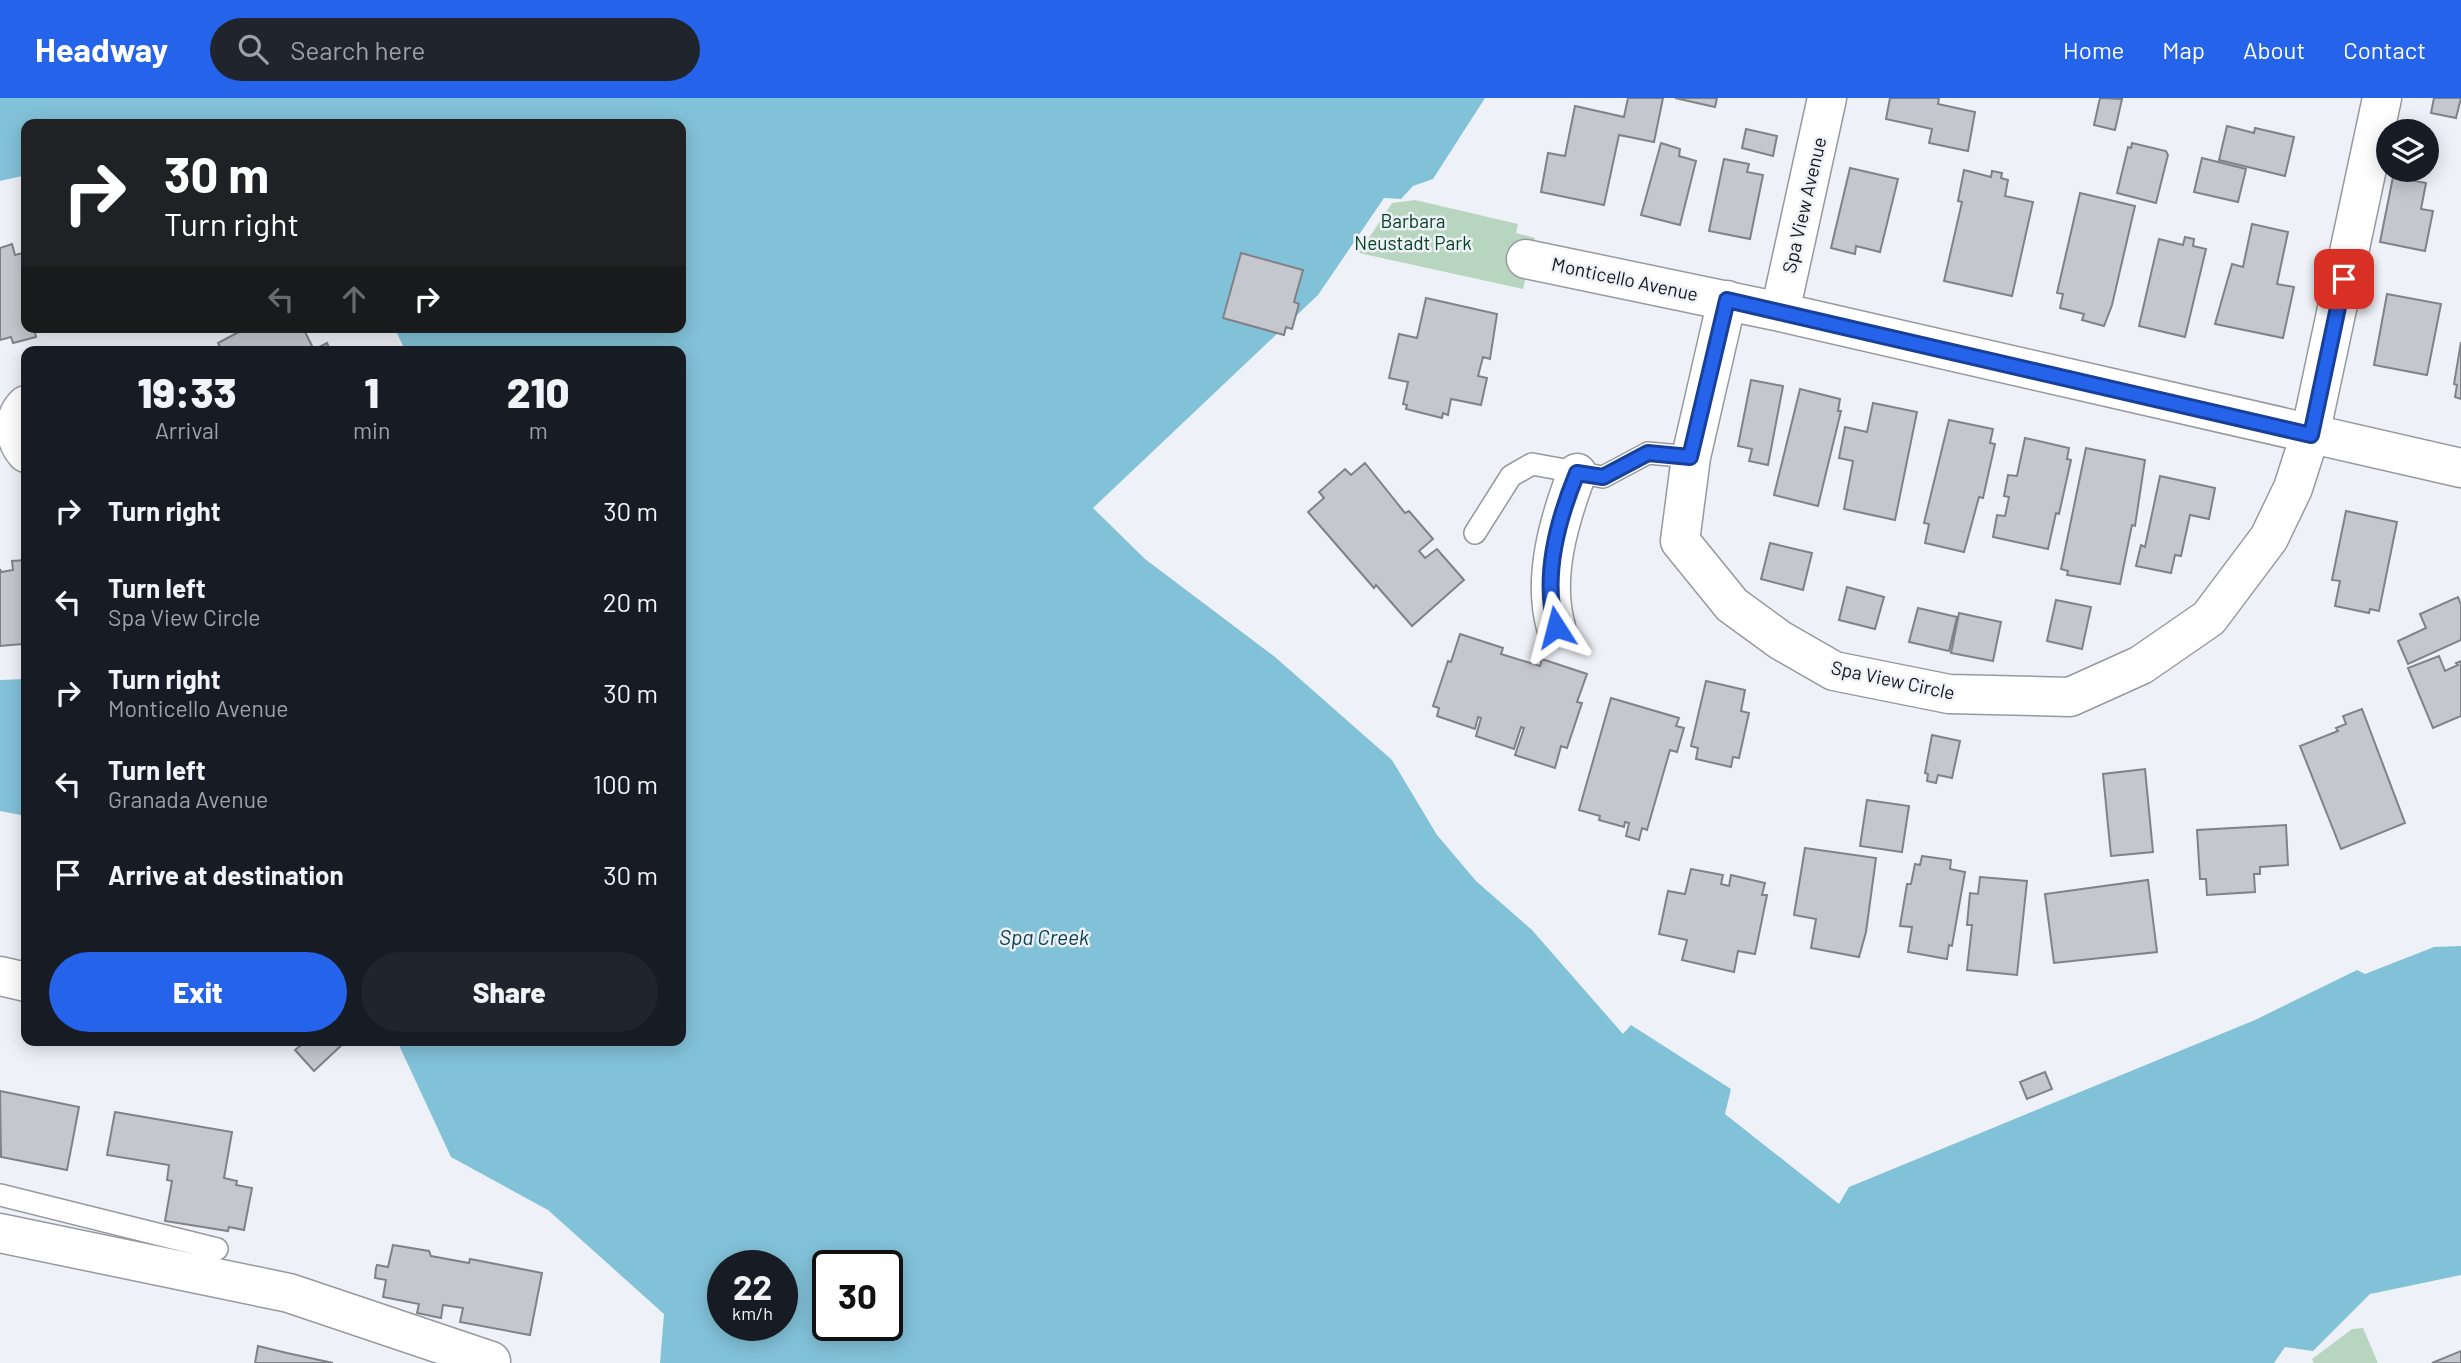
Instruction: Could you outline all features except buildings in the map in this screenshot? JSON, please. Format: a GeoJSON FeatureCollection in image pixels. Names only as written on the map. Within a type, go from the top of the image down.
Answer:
{"type":"FeatureCollection","features":[{"type":"Feature","properties":{"kind":"street","name":"Spa View Avenue"},"geometry":{"type":"LineString","coordinates":[[1780,312],[1828,98]]}},
{"type":"Feature","properties":{"kind":"street","name":"Spa View Circle"},"geometry":{"type":"LineString","coordinates":[[1727,300],[1690,457],[1680,541],[1732,605],[1780,640],[1834,671],[1949,694],[2070,697],[2141,666],[2209,618],[2269,538],[2293,488],[2311,435],[2382,98]]}},
{"type":"Feature","properties":{"kind":"street","name":"Monticello Avenue"},"geometry":{"type":"LineString","coordinates":[[1526,259],[1727,300],[2461,468]]}},
{"type":"Feature","properties":{"kind":"street"},"geometry":{"type":"LineString","coordinates":[[1556,627],[1549,603],[1555,550],[1564,505],[1577,473]]}},
{"type":"Feature","properties":{"kind":"street"},"geometry":{"type":"LineString","coordinates":[[0,976],[21,981]]}},
{"type":"Feature","properties":{"kind":"street"},"geometry":{"type":"LineString","coordinates":[[0,1233],[289,1293],[491,1361]]}},
{"type":"Feature","properties":{"kind":"lane"},"geometry":{"type":"LineString","coordinates":[[1475,533],[1511,476],[1532,464],[1603,477],[1648,453],[1690,457]]}},
{"type":"Feature","properties":{"kind":"lane"},"geometry":{"type":"LineString","coordinates":[[0,1195],[218,1249]]}},
{"type":"Feature","properties":{"kind":"green space","name":"Barbara Neustadt Park"},"geometry":{"type":"Polygon","coordinates":[[[1415,200],[1518,224],[1516,233],[1535,238],[1523,289],[1359,253],[1392,203],[1415,200]]]}},
{"type":"Feature","properties":{"kind":"green space"},"geometry":{"type":"Polygon","coordinates":[[[2363,1328],[2378,1363],[2314,1363],[2312,1359],[2352,1329],[2363,1328]]]}},
{"type":"Feature","properties":{"kind":"water","name":"Spa Creek"},"geometry":{"type":"Polygon","coordinates":[[[0,98],[1485,98],[1433,179],[1413,186],[1401,199],[1384,198],[1318,295],[1093,508],[1145,559],[1275,657],[1392,760],[1437,835],[1476,881],[1532,930],[1623,1034],[1631,1025],[1731,1089],[1725,1114],[1839,1204],[1849,1187],[2255,1020],[2357,970],[2365,974],[2434,947],[2461,946],[2461,1275],[2370,1294],[2313,1351],[2285,1347],[2274,1363],[660,1363],[664,1314],[548,1210],[451,1157],[399,1046],[686,1046],[686,346],[403,346],[397,333],[686,333],[686,119],[21,119],[21,176],[0,181],[0,98]]]}},
{"type":"Feature","properties":{"kind":"water"},"geometry":{"type":"Polygon","coordinates":[[[21,679],[21,815],[0,811],[0,680],[21,679]]]}},
{"type":"Feature","properties":{"kind":"route"},"geometry":{"type":"LineString","coordinates":[[1556,627],[1549,603],[1555,550],[1564,505],[1577,473],[1603,477],[1648,453],[1690,457],[1727,300],[2311,435],[2344,279]]}}]}
